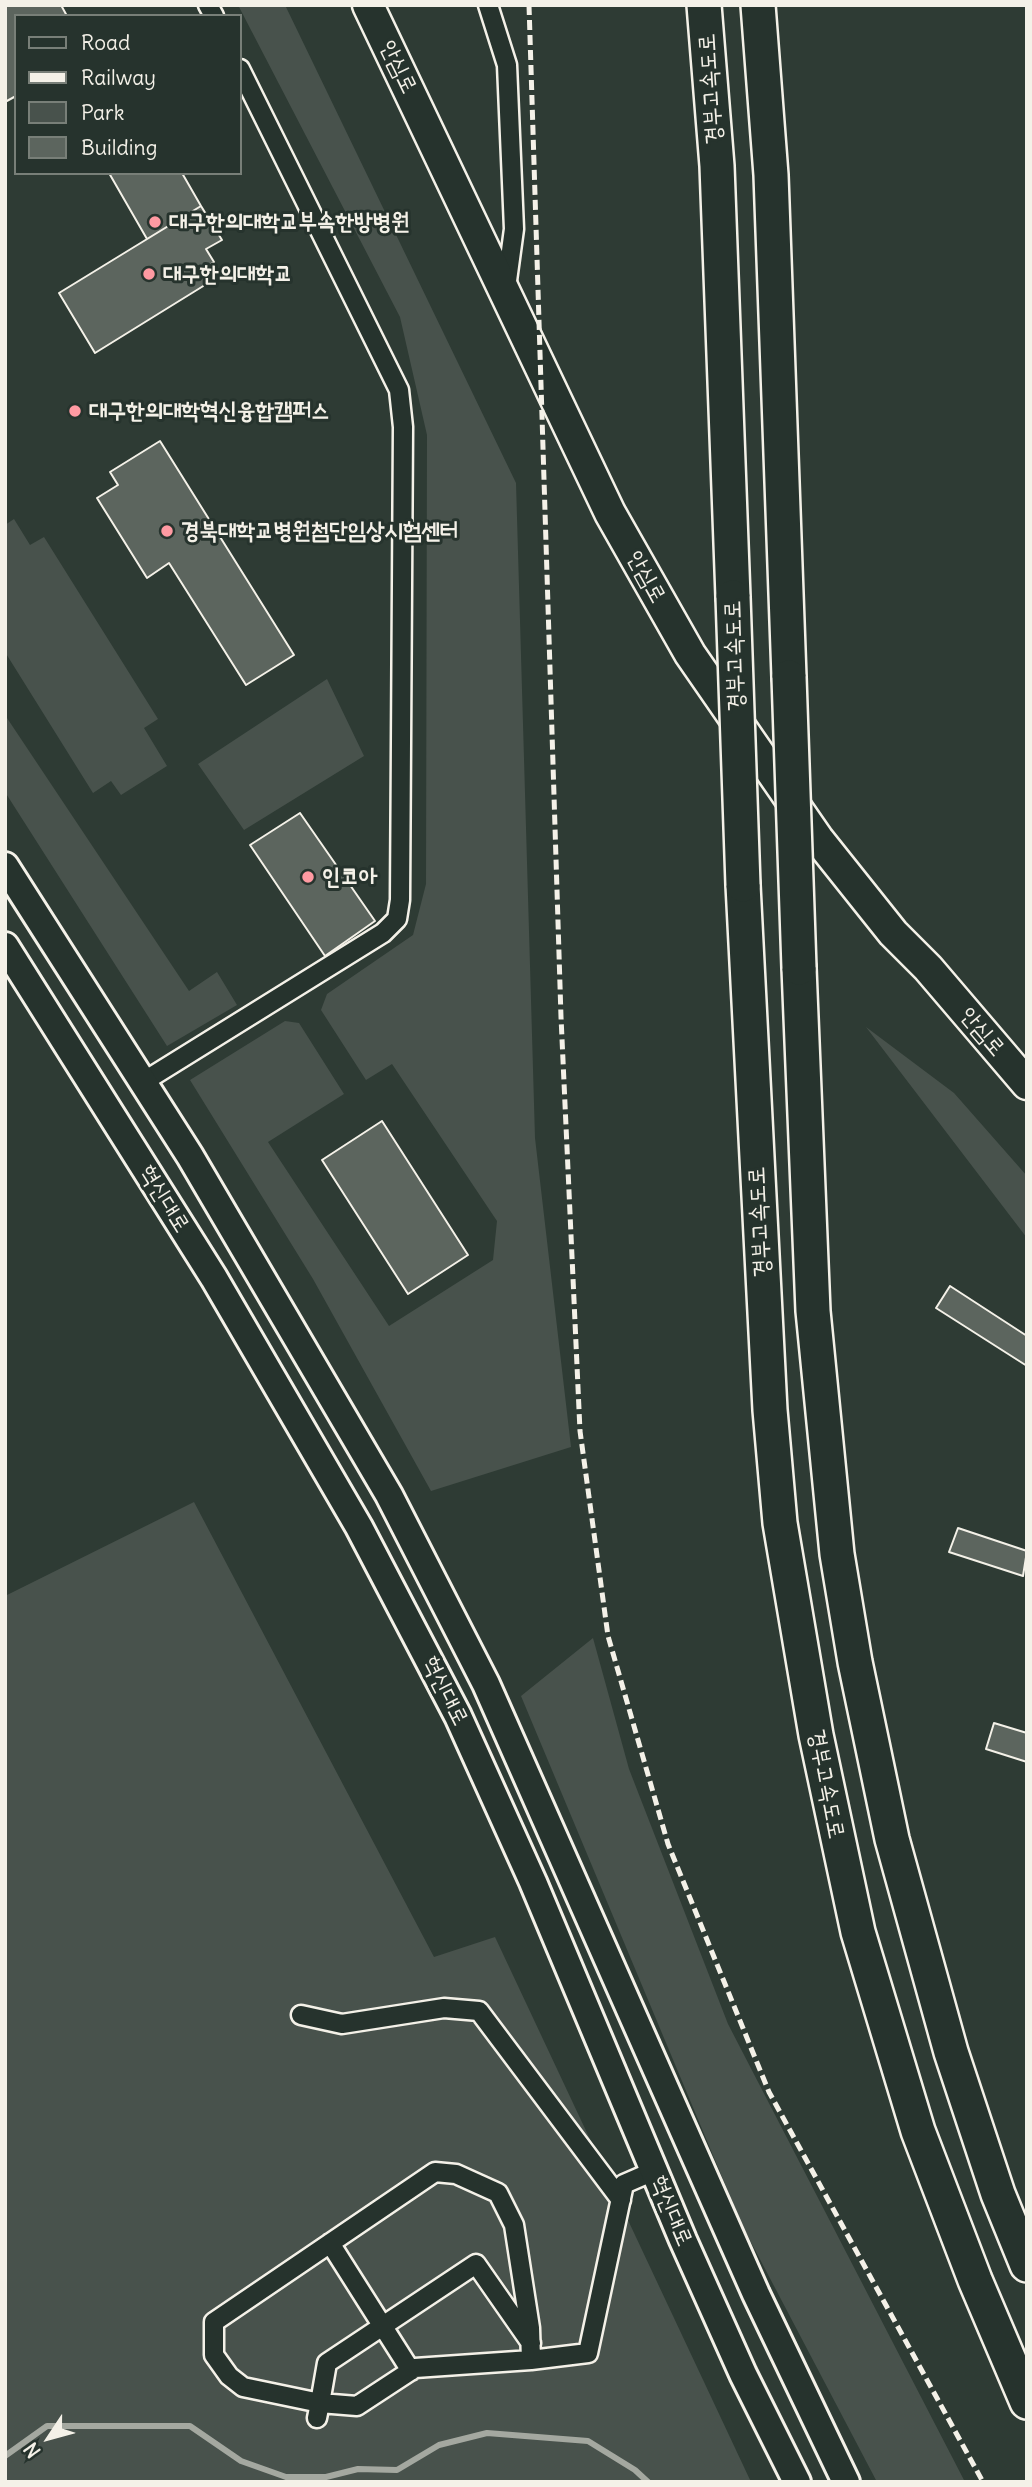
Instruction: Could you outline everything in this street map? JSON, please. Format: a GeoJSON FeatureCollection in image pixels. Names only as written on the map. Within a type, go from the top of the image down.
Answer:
{"type":"FeatureCollection","features":[{"type":"Feature","properties":{"kind":"highway","name":"경부고속도로"},"geometry":{"type":"LineString","coordinates":[[704,5],[717,166],[743,885],[769,1410],[780,1523],[821,1762],[858,1932],[918,2131],[961,2247],[1027,2402]]}},
{"type":"Feature","properties":{"kind":"highway"},"geometry":{"type":"LineString","coordinates":[[758,5],[772,189],[813,1311],[837,1554],[855,1662],[892,1839],[972,2119],[1027,2265]]}},
{"type":"Feature","properties":{"kind":"main road","name":"안심로"},"geometry":{"type":"LineString","coordinates":[[368,5],[610,513],[690,654],[818,839],[892,933],[928,968],[1027,1084]]}},
{"type":"Feature","properties":{"kind":"main road"},"geometry":{"type":"LineString","coordinates":[[5,866],[190,1156],[389,1495],[480,1672],[756,2294],[846,2482]]}},
{"type":"Feature","properties":{"kind":"main road","name":"혁신대로"},"geometry":{"type":"LineString","coordinates":[[5,946],[214,1279],[359,1527],[458,1716],[533,1882],[654,2171],[743,2374],[797,2482]]}},
{"type":"Feature","properties":{"kind":"street"},"geometry":{"type":"LineString","coordinates":[[488,5],[507,65],[514,229],[505,292]]}},
{"type":"Feature","properties":{"kind":"street"},"geometry":{"type":"LineString","coordinates":[[143,1082],[383,933],[397,919],[400,900],[402,427],[399,390],[242,73]]}},
{"type":"Feature","properties":{"kind":"street"},"geometry":{"type":"LineString","coordinates":[[301,2015],[342,2024],[444,2008],[480,2011],[621,2200]]}},
{"type":"Feature","properties":{"kind":"street"},"geometry":{"type":"LineString","coordinates":[[531,2351],[514,2225],[498,2193],[456,2174],[435,2172],[214,2322],[214,2355],[229,2376],[243,2387],[318,2411],[357,2406],[411,2371],[531,2351],[588,2353],[624,2183],[654,2171]]}},
{"type":"Feature","properties":{"kind":"street"},"geometry":{"type":"LineString","coordinates":[[330,2243],[411,2371]]}},
{"type":"Feature","properties":{"kind":"street"},"geometry":{"type":"LineString","coordinates":[[318,2411],[327,2363],[476,2264],[531,2351]]}},
{"type":"Feature","properties":{"kind":"green space"},"geometry":{"type":"Polygon","coordinates":[[[238,5],[285,5],[516,483],[535,1138],[571,1447],[431,1491],[313,1279],[190,1080],[285,1021],[299,1023],[344,1094],[268,1142],[389,1326],[493,1260],[497,1221],[392,1064],[366,1080],[321,1010],[327,994],[413,935],[426,884],[427,435],[400,317],[238,5]]]}},
{"type":"Feature","properties":{"kind":"green space"},"geometry":{"type":"Polygon","coordinates":[[[14,519],[30,545],[44,537],[158,719],[144,728],[167,766],[121,795],[111,781],[93,793],[5,652],[5,525],[14,519]]]}},
{"type":"Feature","properties":{"kind":"green space"},"geometry":{"type":"Polygon","coordinates":[[[327,679],[364,756],[244,830],[198,764],[327,679]]]}},
{"type":"Feature","properties":{"kind":"green space"},"geometry":{"type":"Polygon","coordinates":[[[5,715],[189,991],[217,972],[237,1005],[167,1046],[5,792],[5,715]]]}},
{"type":"Feature","properties":{"kind":"green space"},"geometry":{"type":"Polygon","coordinates":[[[866,1027],[954,1093],[1027,1176],[1027,1238],[866,1027]]]}},
{"type":"Feature","properties":{"kind":"green space"},"geometry":{"type":"Polygon","coordinates":[[[194,1502],[434,1957],[495,1937],[751,2482],[5,2482],[5,1596],[194,1502]]]}},
{"type":"Feature","properties":{"kind":"green space"},"geometry":{"type":"Polygon","coordinates":[[[593,1638],[629,1769],[728,2024],[965,2482],[877,2482],[743,2227],[521,1696],[593,1638]]]}},
{"type":"Feature","properties":{"kind":"building"},"geometry":{"type":"Polygon","coordinates":[[[5,5],[61,5],[66,14],[14,14],[14,97],[5,102],[5,5]]]}},
{"type":"Feature","properties":{"kind":"building","name":"대구한의대학교부속한방병원"},"geometry":{"type":"Polygon","coordinates":[[[110,175],[183,175],[201,206],[147,239],[110,175]]]}},
{"type":"Feature","properties":{"kind":"building","name":"대구한의대학교"},"geometry":{"type":"Polygon","coordinates":[[[201,206],[222,240],[206,249],[214,262],[205,268],[213,280],[95,353],[59,293],[201,206]]]}},
{"type":"Feature","properties":{"kind":"building","name":"경북대학교병원첨단임상시험센터"},"geometry":{"type":"Polygon","coordinates":[[[160,441],[294,655],[246,685],[169,563],[147,578],[97,498],[118,485],[110,472],[160,441]]]}},
{"type":"Feature","properties":{"kind":"building","name":"인코아"},"geometry":{"type":"Polygon","coordinates":[[[300,813],[375,921],[325,956],[250,845],[300,813]]]}},
{"type":"Feature","properties":{"kind":"building"},"geometry":{"type":"Polygon","coordinates":[[[382,1121],[468,1255],[408,1294],[322,1160],[382,1121]]]}},
{"type":"Feature","properties":{"kind":"building"},"geometry":{"type":"Polygon","coordinates":[[[950,1286],[1027,1336],[1027,1366],[936,1308],[950,1286]]]}},
{"type":"Feature","properties":{"kind":"building"},"geometry":{"type":"Polygon","coordinates":[[[958,1528],[1027,1551],[1023,1576],[949,1552],[958,1528]]]}},
{"type":"Feature","properties":{"kind":"building"},"geometry":{"type":"Polygon","coordinates":[[[994,1723],[1027,1733],[1027,1762],[986,1749],[994,1723]]]}},
{"type":"Feature","properties":{"kind":"waterway"},"geometry":{"type":"LineString","coordinates":[[5,2456],[47,2426],[190,2426],[241,2461],[286,2477],[326,2477],[358,2469],[397,2470],[439,2445],[487,2433],[588,2441],[635,2470],[648,2482]]}},
{"type":"Feature","properties":{"kind":"railway"},"geometry":{"type":"LineString","coordinates":[[529,5],[561,1017],[580,1431],[608,1636],[668,1844],[769,2092],[983,2482]]}},
{"type":"Feature","properties":{"kind":"place","name":"대구한의대학교부속한방병원"},"geometry":{"type":"Point","coordinates":[155,222]}},
{"type":"Feature","properties":{"kind":"place","name":"대구한의대학교"},"geometry":{"type":"Point","coordinates":[149,274]}},
{"type":"Feature","properties":{"kind":"place","name":"대구한의대학혁신융합캠퍼스"},"geometry":{"type":"Point","coordinates":[75,411]}},
{"type":"Feature","properties":{"kind":"place","name":"경북대학교병원첨단임상시험센터"},"geometry":{"type":"Point","coordinates":[167,531]}},
{"type":"Feature","properties":{"kind":"place","name":"인코아"},"geometry":{"type":"Point","coordinates":[308,877]}}]}
